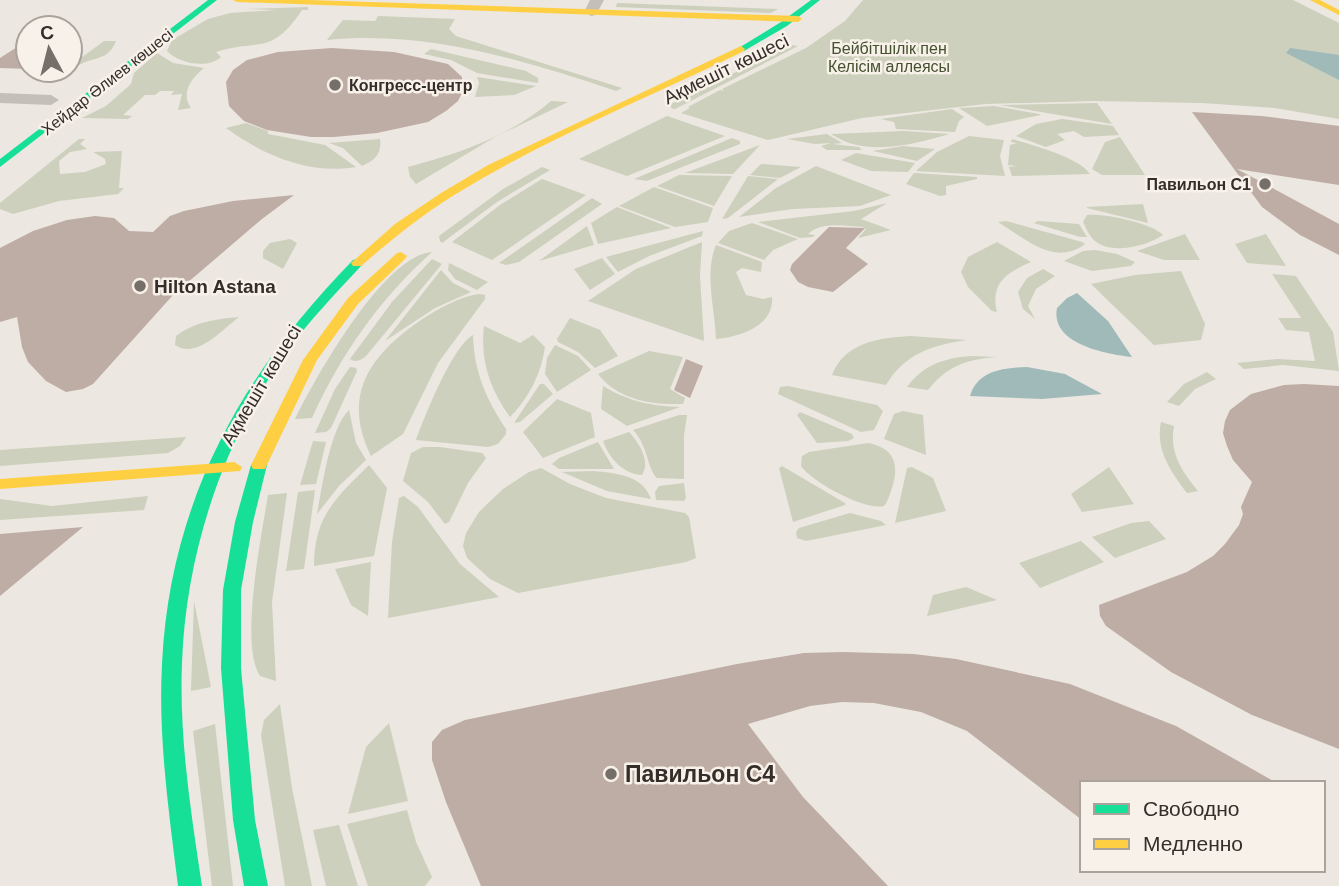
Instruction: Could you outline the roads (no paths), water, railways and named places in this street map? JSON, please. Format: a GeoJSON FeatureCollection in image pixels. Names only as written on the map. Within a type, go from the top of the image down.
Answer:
{"type":"FeatureCollection","features":[{"type":"Feature","properties":{"kind":"street","name":"Хейдар Әлиев көшесі"},"geometry":{"type":"LineString","coordinates":[[136,39],[190,0]]}},
{"type":"Feature","properties":{"kind":"street","name":"Хейдар Әлиев көшесі"},"geometry":{"type":"LineString","coordinates":[[3,159],[213,0]]}},
{"type":"Feature","properties":{"kind":"street"},"geometry":{"type":"LineString","coordinates":[[237,0],[594,6],[816,19]]}},
{"type":"Feature","properties":{"kind":"street","name":"Ақмешіт көшесі"},"geometry":{"type":"LineString","coordinates":[[190,886],[173,716],[172,668],[181,587],[195,526],[213,469],[257,385],[300,321],[332,284],[405,222],[494,165],[735,52],[793,19],[816,0]]}},
{"type":"Feature","properties":{"kind":"street"},"geometry":{"type":"LineString","coordinates":[[1314,0],[1339,13]]}},
{"type":"Feature","properties":{"kind":"street","name":"Ақмешіт көшесі"},"geometry":{"type":"LineString","coordinates":[[495,185],[539,161],[754,58],[832,6]]}},
{"type":"Feature","properties":{"kind":"street","name":"Хейдар Әлиев көшесі"},"geometry":{"type":"LineString","coordinates":[[31,116],[56,96]]}},
{"type":"Feature","properties":{"kind":"street"},"geometry":{"type":"LineString","coordinates":[[0,98],[56,96]]}},
{"type":"Feature","properties":{"kind":"street","name":"Ақмешіт көшесі"},"geometry":{"type":"LineString","coordinates":[[256,886],[239,768],[230,622],[235,561],[259,465],[289,399],[323,340],[353,301],[411,246]]}},
{"type":"Feature","properties":{"kind":"street"},"geometry":{"type":"LineString","coordinates":[[0,484],[259,465]]}},
{"type":"Feature","properties":{"kind":"water"},"geometry":{"type":"Polygon","coordinates":[[[1290,48],[1339,55],[1339,80],[1286,53],[1290,48]]]}},
{"type":"Feature","properties":{"kind":"water"},"geometry":{"type":"Polygon","coordinates":[[[1077,293],[1108,321],[1132,357],[1082,345],[1062,330],[1057,320],[1057,308],[1077,293]]]}},
{"type":"Feature","properties":{"kind":"water"},"geometry":{"type":"Polygon","coordinates":[[[1027,367],[1065,374],[1102,394],[1042,399],[970,396],[974,387],[985,376],[1009,368],[1027,367]]]}},
{"type":"Feature","properties":{"kind":"place","name":"Конгресс-центр"},"geometry":{"type":"Point","coordinates":[335,85]}},
{"type":"Feature","properties":{"kind":"place","name":"Павильон С1"},"geometry":{"type":"Point","coordinates":[1265,184]}},
{"type":"Feature","properties":{"kind":"place","name":"Hilton Astana"},"geometry":{"type":"Point","coordinates":[140,286]}},
{"type":"Feature","properties":{"kind":"place","name":"Павильон С4"},"geometry":{"type":"Point","coordinates":[611,774]}},
{"type":"Feature","properties":{"kind":"park label","name":"Бейбітшілік пен Келісім аллеясы"},"geometry":{"type":"Point","coordinates":[889,57]}}]}
